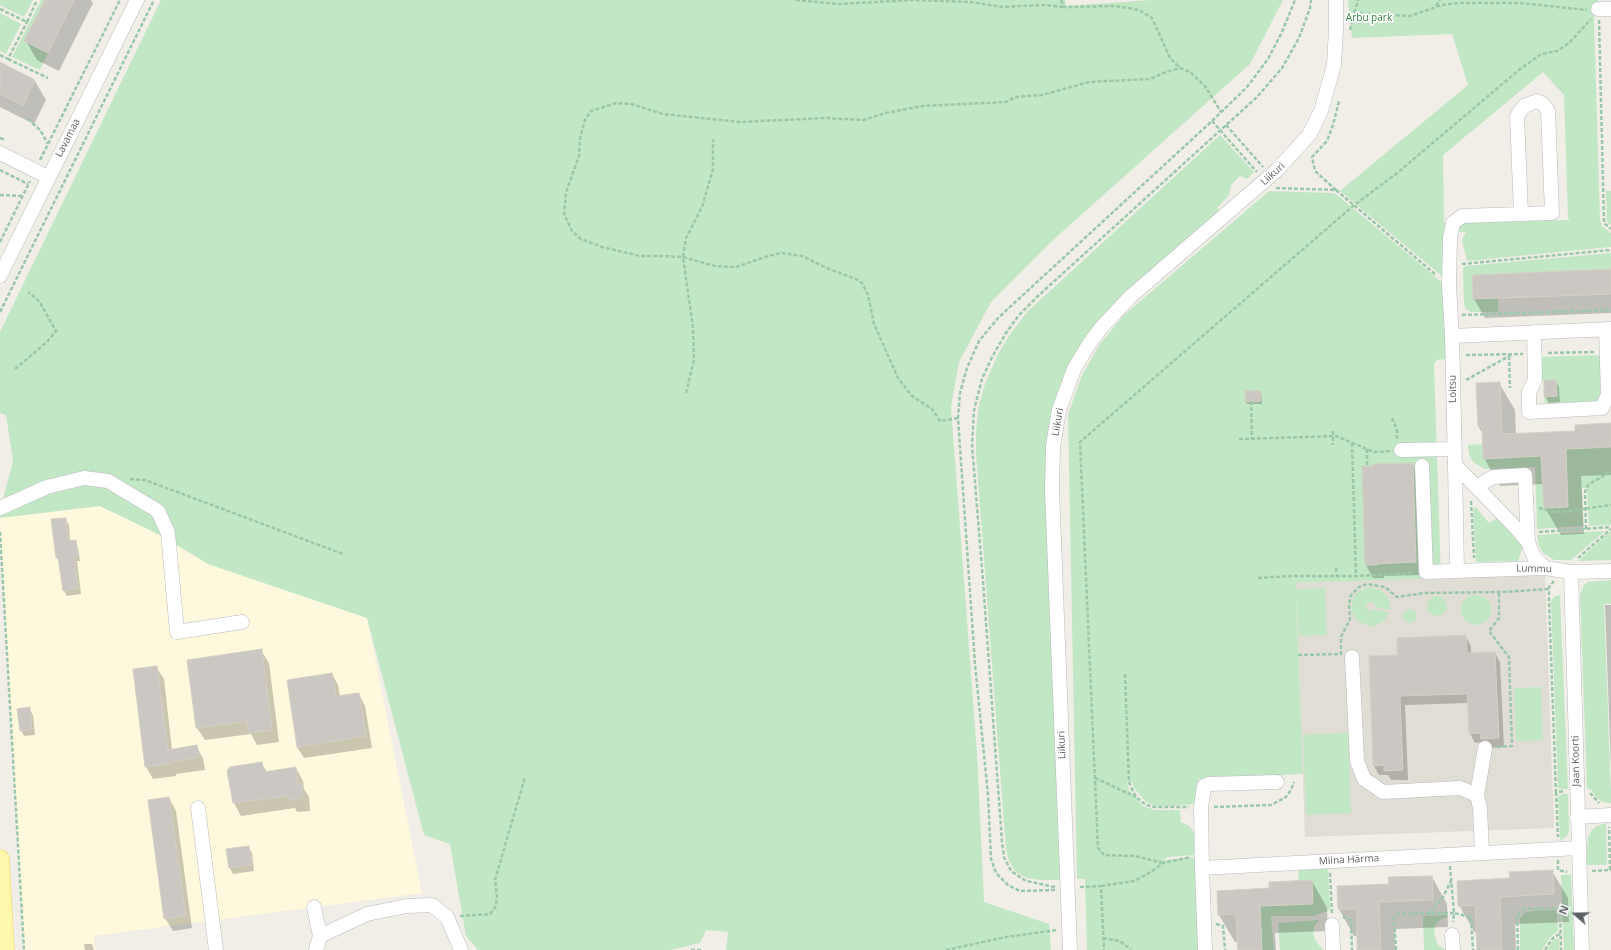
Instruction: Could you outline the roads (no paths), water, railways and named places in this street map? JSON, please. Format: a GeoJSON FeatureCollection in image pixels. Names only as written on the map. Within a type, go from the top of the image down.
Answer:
{"type":"FeatureCollection","features":[{"type":"Feature","properties":{"kind":"main road"},"geometry":{"type":"LineString","coordinates":[[0,859],[5,950]]}},
{"type":"Feature","properties":{"kind":"street","name":"Lavamaa"},"geometry":{"type":"LineString","coordinates":[[0,276],[48,177],[138,0]]}},
{"type":"Feature","properties":{"kind":"street","name":"Liikuri"},"geometry":{"type":"LineString","coordinates":[[1070,950],[1070,928],[1062,888],[1052,489],[1053,446],[1059,410],[1074,368],[1101,328],[1130,297],[1268,178],[1309,135],[1321,111],[1334,65],[1336,43],[1336,0]]}},
{"type":"Feature","properties":{"kind":"street","name":"Loitsu"},"geometry":{"type":"LineString","coordinates":[[1457,571],[1452,336],[1449,286],[1450,238],[1453,223],[1462,216],[1552,213],[1548,111],[1543,104],[1536,101],[1524,106],[1517,116],[1521,214]]}},
{"type":"Feature","properties":{"kind":"street"},"geometry":{"type":"LineString","coordinates":[[0,153],[48,177]]}},
{"type":"Feature","properties":{"kind":"street"},"geometry":{"type":"LineString","coordinates":[[1452,336],[1534,332],[1608,329],[1608,395],[1602,408],[1529,412],[1529,392],[1535,380],[1534,332]]}},
{"type":"Feature","properties":{"kind":"street"},"geometry":{"type":"LineString","coordinates":[[1399,450],[1455,449]]}},
{"type":"Feature","properties":{"kind":"street"},"geometry":{"type":"LineString","coordinates":[[1455,465],[1518,530],[1532,537]]}},
{"type":"Feature","properties":{"kind":"street","name":"Lummu"},"geometry":{"type":"LineString","coordinates":[[1422,466],[1426,572],[1573,567],[1611,571]]}},
{"type":"Feature","properties":{"kind":"street"},"geometry":{"type":"LineString","coordinates":[[1473,484],[1493,477],[1525,475],[1534,557],[1545,568]]}},
{"type":"Feature","properties":{"kind":"street"},"geometry":{"type":"LineString","coordinates":[[0,508],[54,486],[84,478],[108,481],[158,511],[168,532],[177,632],[242,622]]}},
{"type":"Feature","properties":{"kind":"street","name":"Jaan Koorti"},"geometry":{"type":"LineString","coordinates":[[1573,567],[1577,817],[1582,950]]}},
{"type":"Feature","properties":{"kind":"street"},"geometry":{"type":"LineString","coordinates":[[1352,657],[1357,761],[1364,779],[1382,792],[1460,788],[1477,794]]}},
{"type":"Feature","properties":{"kind":"street"},"geometry":{"type":"LineString","coordinates":[[1482,853],[1480,808],[1477,794],[1485,748]]}},
{"type":"Feature","properties":{"kind":"street"},"geometry":{"type":"LineString","coordinates":[[1205,950],[1201,862],[1201,807],[1204,786],[1209,784],[1277,782]]}},
{"type":"Feature","properties":{"kind":"street"},"geometry":{"type":"LineString","coordinates":[[198,808],[216,950]]}},
{"type":"Feature","properties":{"kind":"street"},"geometry":{"type":"LineString","coordinates":[[1577,817],[1611,815]]}},
{"type":"Feature","properties":{"kind":"street","name":"Miina Härma"},"geometry":{"type":"LineString","coordinates":[[1201,862],[1482,853],[1578,848]]}},
{"type":"Feature","properties":{"kind":"street"},"geometry":{"type":"LineString","coordinates":[[320,936],[368,914],[407,906],[432,905],[448,917],[461,950]]}},
{"type":"Feature","properties":{"kind":"street"},"geometry":{"type":"LineString","coordinates":[[314,908],[320,936],[316,950]]}},
{"type":"Feature","properties":{"kind":"street"},"geometry":{"type":"LineString","coordinates":[[1332,925],[1334,950]]}},
{"type":"Feature","properties":{"kind":"street"},"geometry":{"type":"LineString","coordinates":[[1452,935],[1453,950]]}},
{"type":"Feature","properties":{"kind":"park label","name":"Arbu park"},"geometry":{"type":"Point","coordinates":[1369,18]}}]}
